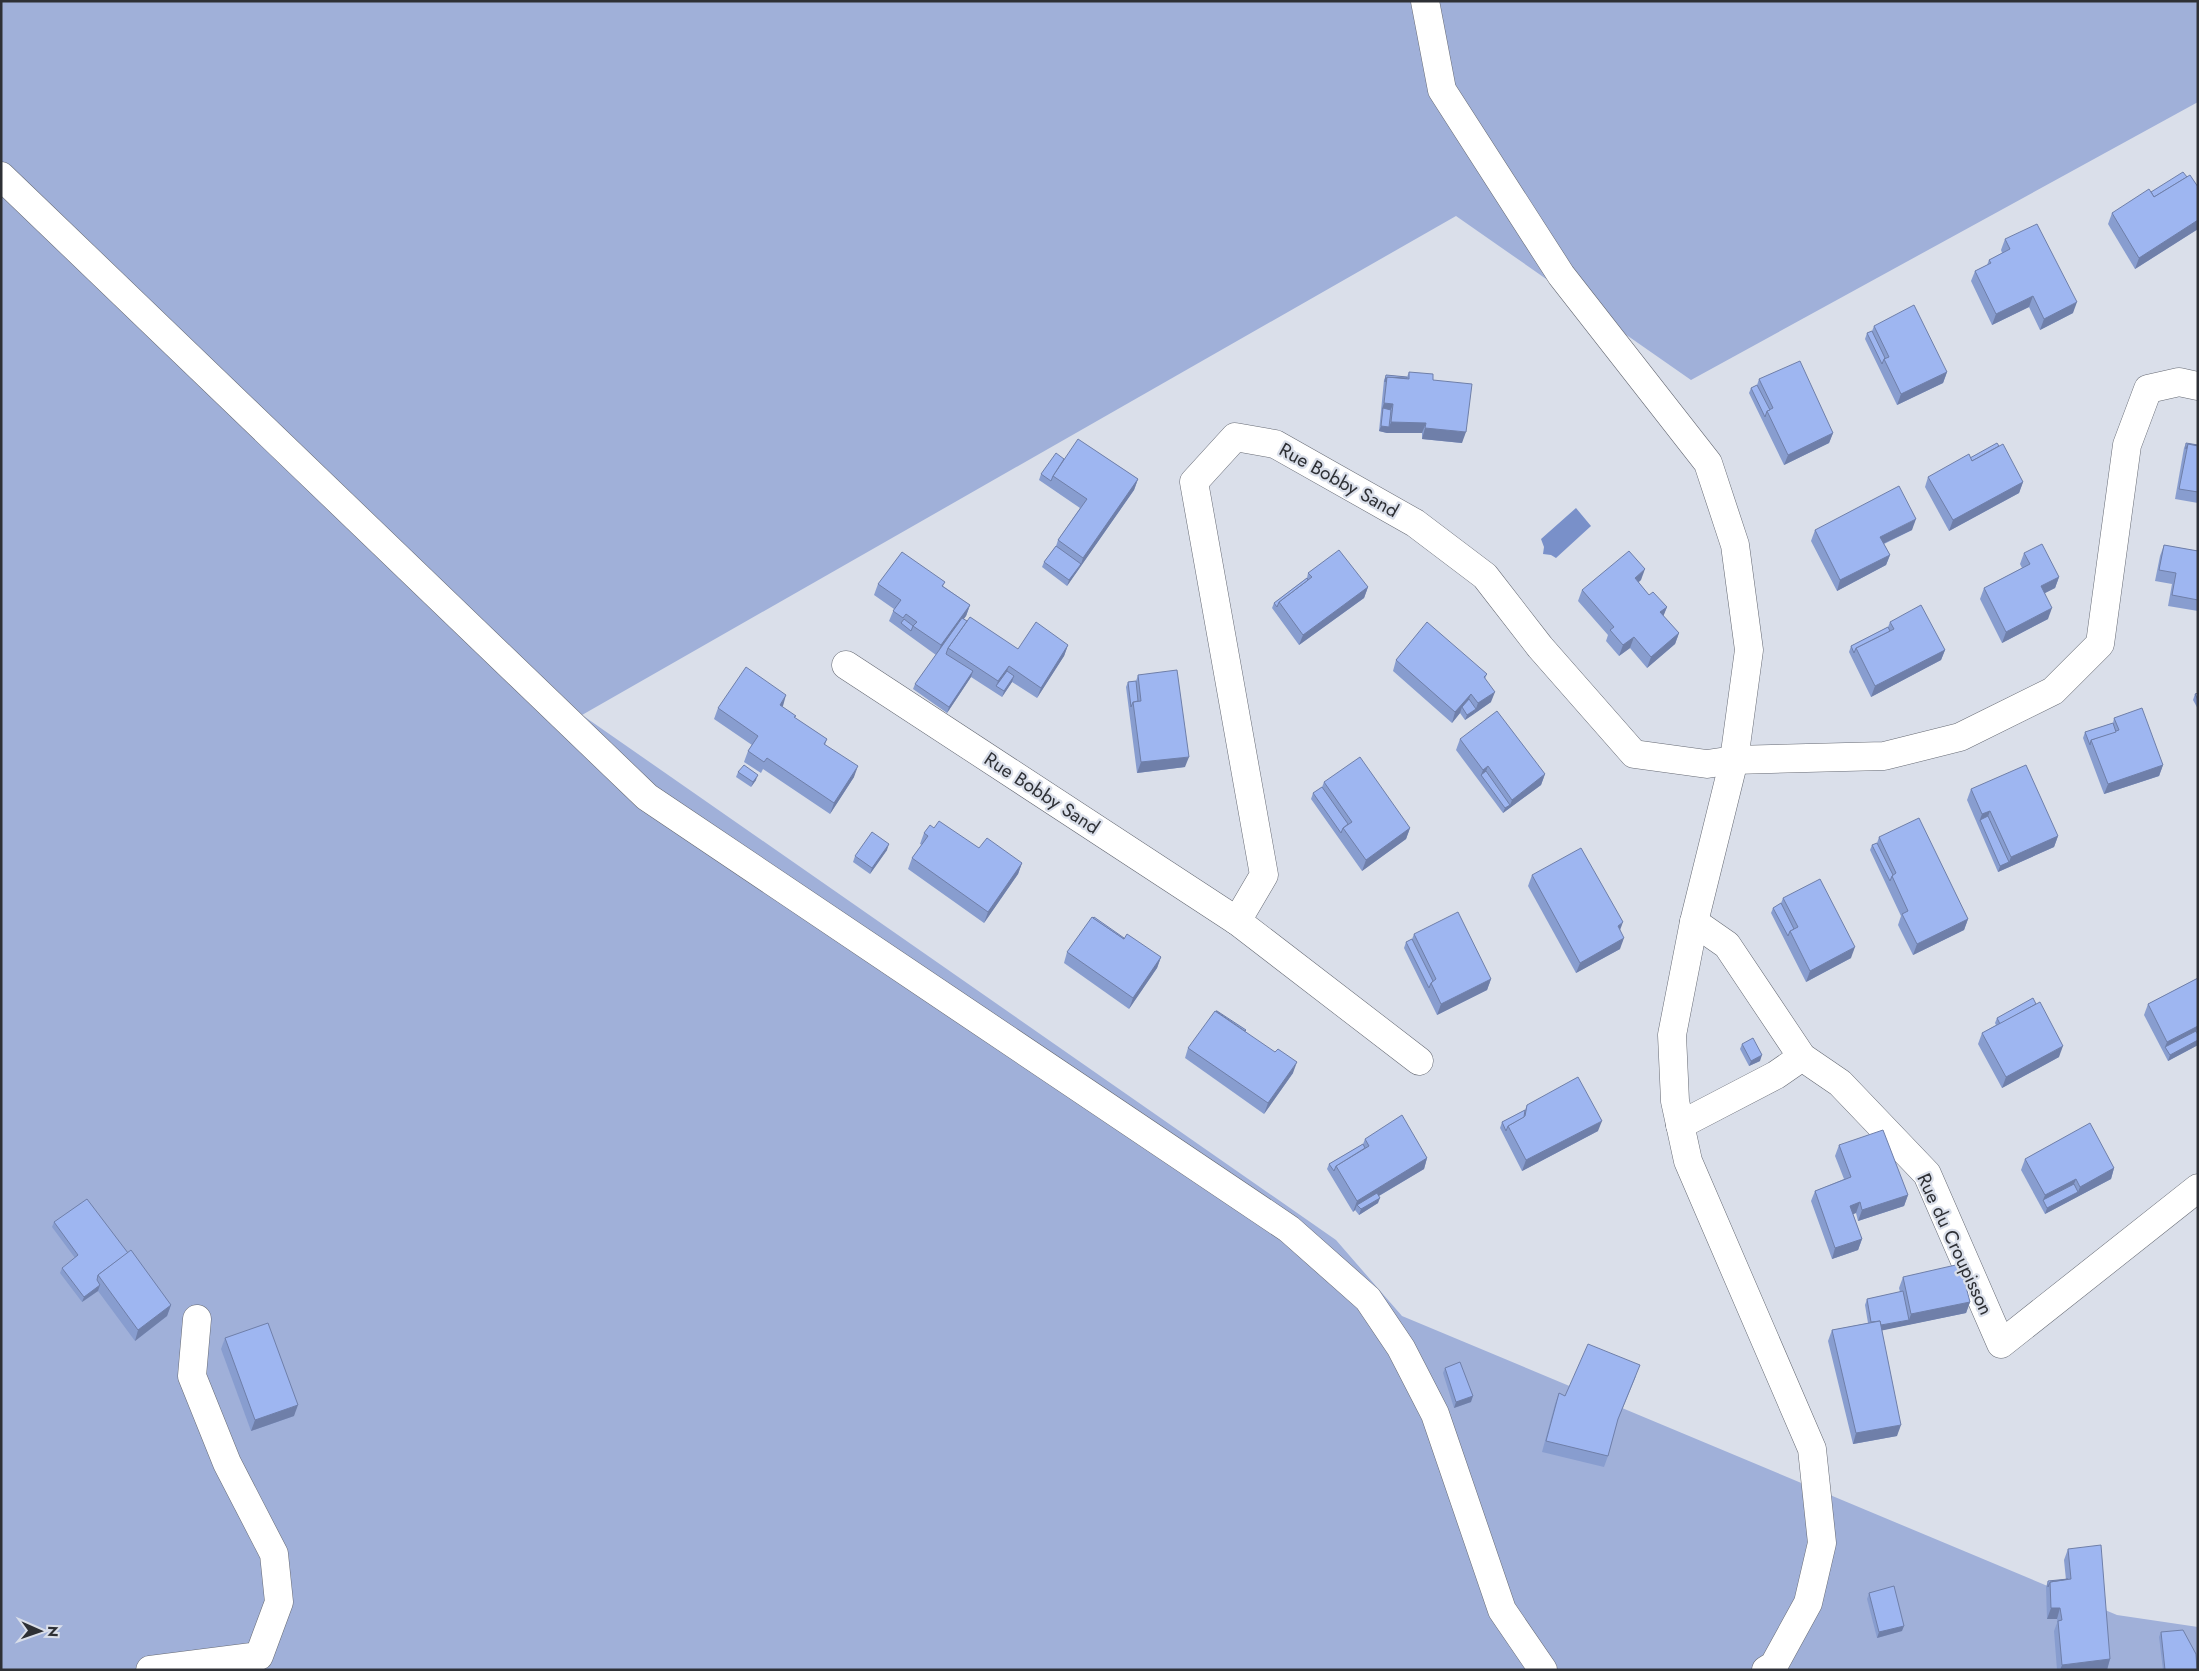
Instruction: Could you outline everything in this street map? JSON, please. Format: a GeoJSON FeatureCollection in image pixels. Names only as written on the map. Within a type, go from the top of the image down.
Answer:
{"type":"FeatureCollection","features":[{"type":"Feature","properties":{"kind":"street"},"geometry":{"type":"LineString","coordinates":[[1425,1],[1442,90],[1562,274],[1708,463],[1735,545],[1749,650],[1734,760],[1694,922],[1672,1035],[1675,1101],[1688,1161],[1812,1449],[1822,1543],[1808,1603],[1774,1665],[1766,1670]]}},
{"type":"Feature","properties":{"kind":"street"},"geometry":{"type":"LineString","coordinates":[[1,176],[647,797],[1289,1229],[1368,1300],[1401,1348],[1435,1414],[1502,1610],[1543,1670]]}},
{"type":"Feature","properties":{"kind":"street"},"geometry":{"type":"LineString","coordinates":[[1734,760],[1884,756],[1960,737],[2053,691],[2100,644],[2127,445],[2148,389],[2179,382],[2198,386]]}},
{"type":"Feature","properties":{"kind":"street","name":"Rue Bobby Sand"},"geometry":{"type":"LineString","coordinates":[[1237,921],[1264,875],[1194,482],[1235,436],[1275,444],[1399,513],[1486,576],[1540,647],[1634,754],[1707,764],[1734,760]]}},
{"type":"Feature","properties":{"kind":"street","name":"Rue Bobby Sand"},"geometry":{"type":"LineString","coordinates":[[846,665],[1237,921],[1419,1061]]}},
{"type":"Feature","properties":{"kind":"street","name":"Rue du Croupisson"},"geometry":{"type":"LineString","coordinates":[[1694,922],[1727,945],[1802,1057],[1840,1083],[1927,1174],[2001,1344],[2198,1188]]}},
{"type":"Feature","properties":{"kind":"street"},"geometry":{"type":"LineString","coordinates":[[1680,1125],[1776,1075],[1802,1057]]}},
{"type":"Feature","properties":{"kind":"street"},"geometry":{"type":"LineString","coordinates":[[150,1670],[259,1656],[279,1602],[274,1554],[227,1463],[192,1376],[197,1319]]}},
{"type":"Feature","properties":{"kind":"shaded area"},"geometry":{"type":"Polygon","coordinates":[[[1,1],[2198,1],[2198,102],[1691,380],[1456,216],[582,715],[1336,1240],[1402,1316],[2117,1615],[2198,1627],[2198,1670],[1,1670],[1,1]]]}},
{"type":"Feature","properties":{"kind":"shaded area"},"geometry":{"type":"Polygon","coordinates":[[[1576,508],[1591,526],[1556,558],[1543,554],[1544,547],[1541,539],[1576,508]]]}},
{"type":"Feature","properties":{"kind":"building"},"geometry":{"type":"Polygon","coordinates":[[[2183,172],[2187,177],[2154,197],[2151,192],[2183,172]]]}},
{"type":"Feature","properties":{"kind":"building"},"geometry":{"type":"Polygon","coordinates":[[[2190,175],[2198,187],[2198,220],[2139,258],[2112,213],[2149,189],[2154,197],[2190,175]]]}},
{"type":"Feature","properties":{"kind":"building"},"geometry":{"type":"Polygon","coordinates":[[[2037,224],[2077,302],[2044,319],[2033,296],[1996,314],[1975,271],[1991,263],[1989,260],[2010,249],[2005,239],[2037,224]]]}},
{"type":"Feature","properties":{"kind":"building"},"geometry":{"type":"Polygon","coordinates":[[[1914,305],[1947,372],[1901,394],[1884,359],[1889,357],[1874,326],[1914,305]]]}},
{"type":"Feature","properties":{"kind":"building"},"geometry":{"type":"Polygon","coordinates":[[[1872,331],[1885,358],[1882,364],[1867,333],[1872,331]]]}},
{"type":"Feature","properties":{"kind":"building"},"geometry":{"type":"Polygon","coordinates":[[[1800,361],[1833,433],[1788,455],[1767,411],[1773,408],[1759,379],[1800,361]]]}},
{"type":"Feature","properties":{"kind":"building"},"geometry":{"type":"Polygon","coordinates":[[[1409,372],[1433,374],[1433,380],[1472,384],[1466,432],[1425,428],[1426,423],[1391,422],[1393,404],[1384,403],[1387,377],[1409,379],[1409,372]]]}},
{"type":"Feature","properties":{"kind":"building"},"geometry":{"type":"Polygon","coordinates":[[[1386,375],[1407,378],[1387,377],[1385,382],[1386,375]]]}},
{"type":"Feature","properties":{"kind":"building"},"geometry":{"type":"Polygon","coordinates":[[[1757,385],[1770,410],[1767,411],[1765,417],[1751,388],[1757,385]]]}},
{"type":"Feature","properties":{"kind":"building"},"geometry":{"type":"Polygon","coordinates":[[[1383,408],[1391,410],[1389,427],[1381,426],[1383,408]]]}},
{"type":"Feature","properties":{"kind":"building"},"geometry":{"type":"Polygon","coordinates":[[[1078,439],[1138,479],[1083,558],[1058,540],[1087,499],[1053,476],[1078,439]]]}},
{"type":"Feature","properties":{"kind":"building"},"geometry":{"type":"Polygon","coordinates":[[[1997,443],[1999,446],[1972,461],[1970,458],[1997,443]]]}},
{"type":"Feature","properties":{"kind":"building"},"geometry":{"type":"Polygon","coordinates":[[[2003,444],[2023,482],[1953,520],[1928,477],[1969,454],[1972,461],[2003,444]]]}},
{"type":"Feature","properties":{"kind":"building"},"geometry":{"type":"Polygon","coordinates":[[[2188,444],[2198,446],[2198,492],[2179,489],[2188,444]]]}},
{"type":"Feature","properties":{"kind":"building"},"geometry":{"type":"Polygon","coordinates":[[[1056,453],[1064,459],[1051,481],[1041,474],[1056,453]]]}},
{"type":"Feature","properties":{"kind":"building"},"geometry":{"type":"Polygon","coordinates":[[[1899,486],[1916,519],[1880,537],[1890,555],[1840,580],[1815,530],[1899,486]]]}},
{"type":"Feature","properties":{"kind":"building"},"geometry":{"type":"Polygon","coordinates":[[[2042,544],[2059,577],[2041,586],[2052,608],[2006,632],[1984,588],[2030,564],[2024,553],[2042,544]]]}},
{"type":"Feature","properties":{"kind":"building"},"geometry":{"type":"Polygon","coordinates":[[[2164,545],[2198,551],[2198,600],[2172,595],[2176,573],[2159,570],[2164,545]]]}},
{"type":"Feature","properties":{"kind":"building"},"geometry":{"type":"Polygon","coordinates":[[[1056,546],[1081,564],[1069,580],[1044,562],[1056,546]]]}},
{"type":"Feature","properties":{"kind":"building"},"geometry":{"type":"Polygon","coordinates":[[[1339,550],[1368,587],[1303,635],[1279,602],[1312,577],[1308,573],[1339,550]]]}},
{"type":"Feature","properties":{"kind":"building"},"geometry":{"type":"Polygon","coordinates":[[[1629,551],[1645,569],[1635,578],[1649,595],[1653,592],[1667,607],[1660,612],[1679,633],[1651,657],[1634,637],[1623,645],[1610,630],[1614,627],[1582,590],[1629,551]]]}},
{"type":"Feature","properties":{"kind":"building"},"geometry":{"type":"Polygon","coordinates":[[[902,552],[945,582],[942,586],[970,605],[941,645],[913,626],[917,622],[906,614],[903,618],[893,611],[901,600],[878,584],[902,552]]]}},
{"type":"Feature","properties":{"kind":"building"},"geometry":{"type":"Polygon","coordinates":[[[1307,578],[1308,580],[1279,602],[1277,607],[1274,603],[1307,578]]]}},
{"type":"Feature","properties":{"kind":"building"},"geometry":{"type":"Polygon","coordinates":[[[1921,605],[1945,650],[1875,686],[1856,648],[1894,629],[1890,622],[1921,605]]]}},
{"type":"Feature","properties":{"kind":"building"},"geometry":{"type":"Polygon","coordinates":[[[970,617],[1018,649],[1036,622],[1068,645],[1041,688],[1009,666],[998,681],[948,648],[970,617]]]}},
{"type":"Feature","properties":{"kind":"building"},"geometry":{"type":"Polygon","coordinates":[[[962,618],[967,621],[948,648],[946,654],[973,671],[949,707],[915,684],[962,618]]]}},
{"type":"Feature","properties":{"kind":"building"},"geometry":{"type":"Polygon","coordinates":[[[904,619],[913,626],[911,631],[901,623],[904,619]]]}},
{"type":"Feature","properties":{"kind":"building"},"geometry":{"type":"Polygon","coordinates":[[[1427,622],[1487,674],[1484,677],[1495,692],[1478,703],[1471,694],[1455,712],[1396,660],[1427,622]]]}},
{"type":"Feature","properties":{"kind":"building"},"geometry":{"type":"Polygon","coordinates":[[[1888,627],[1890,631],[1856,648],[1854,653],[1851,646],[1888,627]]]}},
{"type":"Feature","properties":{"kind":"building"},"geometry":{"type":"Polygon","coordinates":[[[746,667],[786,695],[780,705],[796,716],[794,717],[827,739],[824,744],[858,766],[834,803],[767,758],[764,762],[748,751],[758,736],[718,708],[746,667]]]}},
{"type":"Feature","properties":{"kind":"building"},"geometry":{"type":"Polygon","coordinates":[[[1177,670],[1189,757],[1141,762],[1133,702],[1141,701],[1138,675],[1177,670]]]}},
{"type":"Feature","properties":{"kind":"building"},"geometry":{"type":"Polygon","coordinates":[[[1007,671],[1014,676],[1004,691],[996,686],[1007,671]]]}},
{"type":"Feature","properties":{"kind":"building"},"geometry":{"type":"Polygon","coordinates":[[[1136,681],[1138,701],[1133,702],[1131,707],[1128,682],[1136,681]]]}},
{"type":"Feature","properties":{"kind":"building"},"geometry":{"type":"Polygon","coordinates":[[[1469,699],[1476,709],[1467,715],[1462,707],[1469,699]]]}},
{"type":"Feature","properties":{"kind":"building"},"geometry":{"type":"Polygon","coordinates":[[[2142,708],[2163,765],[2108,784],[2091,740],[2119,730],[2114,718],[2142,708]]]}},
{"type":"Feature","properties":{"kind":"building"},"geometry":{"type":"Polygon","coordinates":[[[1497,711],[1545,774],[1512,800],[1488,766],[1483,770],[1460,739],[1497,711]]]}},
{"type":"Feature","properties":{"kind":"building"},"geometry":{"type":"Polygon","coordinates":[[[2113,723],[2116,732],[2091,740],[2090,745],[2085,732],[2113,723]]]}},
{"type":"Feature","properties":{"kind":"building"},"geometry":{"type":"Polygon","coordinates":[[[1360,757],[1410,828],[1366,860],[1343,828],[1352,822],[1324,782],[1360,757]]]}},
{"type":"Feature","properties":{"kind":"building"},"geometry":{"type":"Polygon","coordinates":[[[744,765],[758,775],[753,782],[738,772],[744,765]]]}},
{"type":"Feature","properties":{"kind":"building"},"geometry":{"type":"Polygon","coordinates":[[[2026,765],[2058,836],[2011,857],[1990,811],[1982,814],[1971,789],[2026,765]]]}},
{"type":"Feature","properties":{"kind":"building"},"geometry":{"type":"Polygon","coordinates":[[[1486,771],[1510,805],[1505,808],[1481,775],[1486,771]]]}},
{"type":"Feature","properties":{"kind":"building"},"geometry":{"type":"Polygon","coordinates":[[[1322,787],[1348,824],[1341,833],[1313,793],[1322,787]]]}},
{"type":"Feature","properties":{"kind":"building"},"geometry":{"type":"Polygon","coordinates":[[[1988,816],[2009,862],[2000,866],[1980,820],[1988,816]]]}},
{"type":"Feature","properties":{"kind":"building"},"geometry":{"type":"Polygon","coordinates":[[[1919,818],[1968,919],[1917,944],[1902,914],[1908,911],[1892,876],[1896,873],[1879,837],[1919,818]]]}},
{"type":"Feature","properties":{"kind":"building"},"geometry":{"type":"Polygon","coordinates":[[[939,821],[979,848],[987,838],[1022,863],[988,912],[912,858],[928,836],[924,833],[930,825],[934,828],[939,821]]]}},
{"type":"Feature","properties":{"kind":"building"},"geometry":{"type":"Polygon","coordinates":[[[872,832],[889,844],[872,868],[855,856],[872,832]]]}},
{"type":"Feature","properties":{"kind":"building"},"geometry":{"type":"Polygon","coordinates":[[[1877,843],[1893,875],[1890,881],[1872,845],[1877,843]]]}},
{"type":"Feature","properties":{"kind":"building"},"geometry":{"type":"Polygon","coordinates":[[[1581,848],[1623,922],[1618,926],[1624,938],[1580,963],[1532,875],[1581,848]]]}},
{"type":"Feature","properties":{"kind":"building"},"geometry":{"type":"Polygon","coordinates":[[[1820,879],[1855,947],[1810,971],[1790,931],[1798,927],[1783,898],[1820,879]]]}},
{"type":"Feature","properties":{"kind":"building"},"geometry":{"type":"Polygon","coordinates":[[[1781,903],[1794,929],[1790,931],[1788,936],[1773,908],[1781,903]]]}},
{"type":"Feature","properties":{"kind":"building"},"geometry":{"type":"Polygon","coordinates":[[[1458,912],[1491,979],[1441,1004],[1431,983],[1436,979],[1414,934],[1458,912]]]}},
{"type":"Feature","properties":{"kind":"building"},"geometry":{"type":"Polygon","coordinates":[[[1092,917],[1124,939],[1127,934],[1161,957],[1133,998],[1067,952],[1092,917]]]}},
{"type":"Feature","properties":{"kind":"building"},"geometry":{"type":"Polygon","coordinates":[[[1093,918],[1124,938],[1124,939],[1093,918]]]}},
{"type":"Feature","properties":{"kind":"building"},"geometry":{"type":"Polygon","coordinates":[[[1412,939],[1433,981],[1429,988],[1406,942],[1412,939]]]}},
{"type":"Feature","properties":{"kind":"building"},"geometry":{"type":"Polygon","coordinates":[[[2198,978],[2198,1026],[2167,1042],[2148,1004],[2198,978]]]}},
{"type":"Feature","properties":{"kind":"building"},"geometry":{"type":"Polygon","coordinates":[[[2033,998],[2036,1004],[2000,1024],[1997,1018],[2033,998]]]}},
{"type":"Feature","properties":{"kind":"building"},"geometry":{"type":"Polygon","coordinates":[[[2040,1002],[2063,1046],[2006,1077],[1982,1033],[2040,1002]]]}},
{"type":"Feature","properties":{"kind":"building"},"geometry":{"type":"Polygon","coordinates":[[[1215,1011],[1275,1052],[1278,1049],[1297,1062],[1268,1103],[1188,1048],[1215,1011]]]}},
{"type":"Feature","properties":{"kind":"building"},"geometry":{"type":"Polygon","coordinates":[[[1217,1011],[1246,1030],[1245,1031],[1217,1011]]]}},
{"type":"Feature","properties":{"kind":"building"},"geometry":{"type":"Polygon","coordinates":[[[2196,1031],[2198,1040],[2170,1055],[2165,1047],[2196,1031]]]}},
{"type":"Feature","properties":{"kind":"building"},"geometry":{"type":"Polygon","coordinates":[[[1753,1038],[1762,1055],[1751,1061],[1742,1044],[1753,1038]]]}},
{"type":"Feature","properties":{"kind":"building"},"geometry":{"type":"Polygon","coordinates":[[[1578,1077],[1602,1121],[1526,1160],[1508,1126],[1525,1116],[1527,1105],[1578,1077]]]}},
{"type":"Feature","properties":{"kind":"building"},"geometry":{"type":"Polygon","coordinates":[[[1525,1110],[1524,1117],[1508,1126],[1506,1131],[1502,1122],[1525,1110]]]}},
{"type":"Feature","properties":{"kind":"building"},"geometry":{"type":"Polygon","coordinates":[[[1402,1115],[1427,1158],[1357,1201],[1336,1166],[1369,1146],[1365,1139],[1402,1115]]]}},
{"type":"Feature","properties":{"kind":"building"},"geometry":{"type":"Polygon","coordinates":[[[2090,1123],[2114,1168],[2080,1187],[2076,1179],[2045,1195],[2025,1159],[2090,1123]]]}},
{"type":"Feature","properties":{"kind":"building"},"geometry":{"type":"Polygon","coordinates":[[[1883,1130],[1908,1195],[1862,1210],[1860,1202],[1850,1206],[1862,1239],[1835,1248],[1815,1191],[1851,1177],[1839,1145],[1883,1130]]]}},
{"type":"Feature","properties":{"kind":"building"},"geometry":{"type":"Polygon","coordinates":[[[1363,1144],[1365,1148],[1336,1166],[1334,1171],[1329,1164],[1363,1144]]]}},
{"type":"Feature","properties":{"kind":"building"},"geometry":{"type":"Polygon","coordinates":[[[2074,1184],[2078,1192],[2047,1208],[2043,1200],[2074,1184]]]}},
{"type":"Feature","properties":{"kind":"building"},"geometry":{"type":"Polygon","coordinates":[[[1377,1193],[1380,1198],[1361,1209],[1357,1205],[1377,1193]]]}},
{"type":"Feature","properties":{"kind":"building"},"geometry":{"type":"Polygon","coordinates":[[[87,1199],[128,1253],[98,1275],[97,1280],[100,1285],[84,1297],[62,1268],[78,1255],[54,1222],[87,1199]]]}},
{"type":"Feature","properties":{"kind":"building"},"geometry":{"type":"Polygon","coordinates":[[[131,1250],[171,1305],[138,1330],[98,1275],[131,1250]]]}},
{"type":"Feature","properties":{"kind":"building"},"geometry":{"type":"Polygon","coordinates":[[[1960,1264],[1970,1302],[1911,1314],[1903,1277],[1960,1264]]]}},
{"type":"Feature","properties":{"kind":"building"},"geometry":{"type":"Polygon","coordinates":[[[1903,1291],[1909,1320],[1881,1325],[1880,1321],[1871,1322],[1867,1299],[1903,1291]]]}},
{"type":"Feature","properties":{"kind":"building"},"geometry":{"type":"Polygon","coordinates":[[[1880,1321],[1901,1425],[1856,1433],[1832,1330],[1880,1321]]]}},
{"type":"Feature","properties":{"kind":"building"},"geometry":{"type":"Polygon","coordinates":[[[268,1323],[298,1405],[255,1420],[225,1338],[268,1323]]]}},
{"type":"Feature","properties":{"kind":"building"},"geometry":{"type":"Polygon","coordinates":[[[1588,1344],[1640,1365],[1618,1419],[1608,1456],[1546,1441],[1559,1393],[1565,1396],[1588,1344]]]}},
{"type":"Feature","properties":{"kind":"building"},"geometry":{"type":"Polygon","coordinates":[[[1460,1362],[1473,1396],[1456,1402],[1445,1368],[1460,1362]]]}},
{"type":"Feature","properties":{"kind":"building"},"geometry":{"type":"Polygon","coordinates":[[[2101,1545],[2110,1659],[2062,1665],[2058,1621],[2062,1620],[2060,1608],[2051,1608],[2050,1582],[2071,1579],[2068,1549],[2101,1545]]]}},
{"type":"Feature","properties":{"kind":"building"},"geometry":{"type":"Polygon","coordinates":[[[2068,1579],[2050,1582],[2048,1587],[2048,1581],[2068,1579]]]}},
{"type":"Feature","properties":{"kind":"building"},"geometry":{"type":"Polygon","coordinates":[[[1894,1586],[1904,1626],[1879,1632],[1869,1593],[1894,1586]]]}},
{"type":"Feature","properties":{"kind":"building"},"geometry":{"type":"Polygon","coordinates":[[[2183,1630],[2196,1654],[2197,1670],[2165,1670],[2161,1632],[2183,1630]]]}}]}
